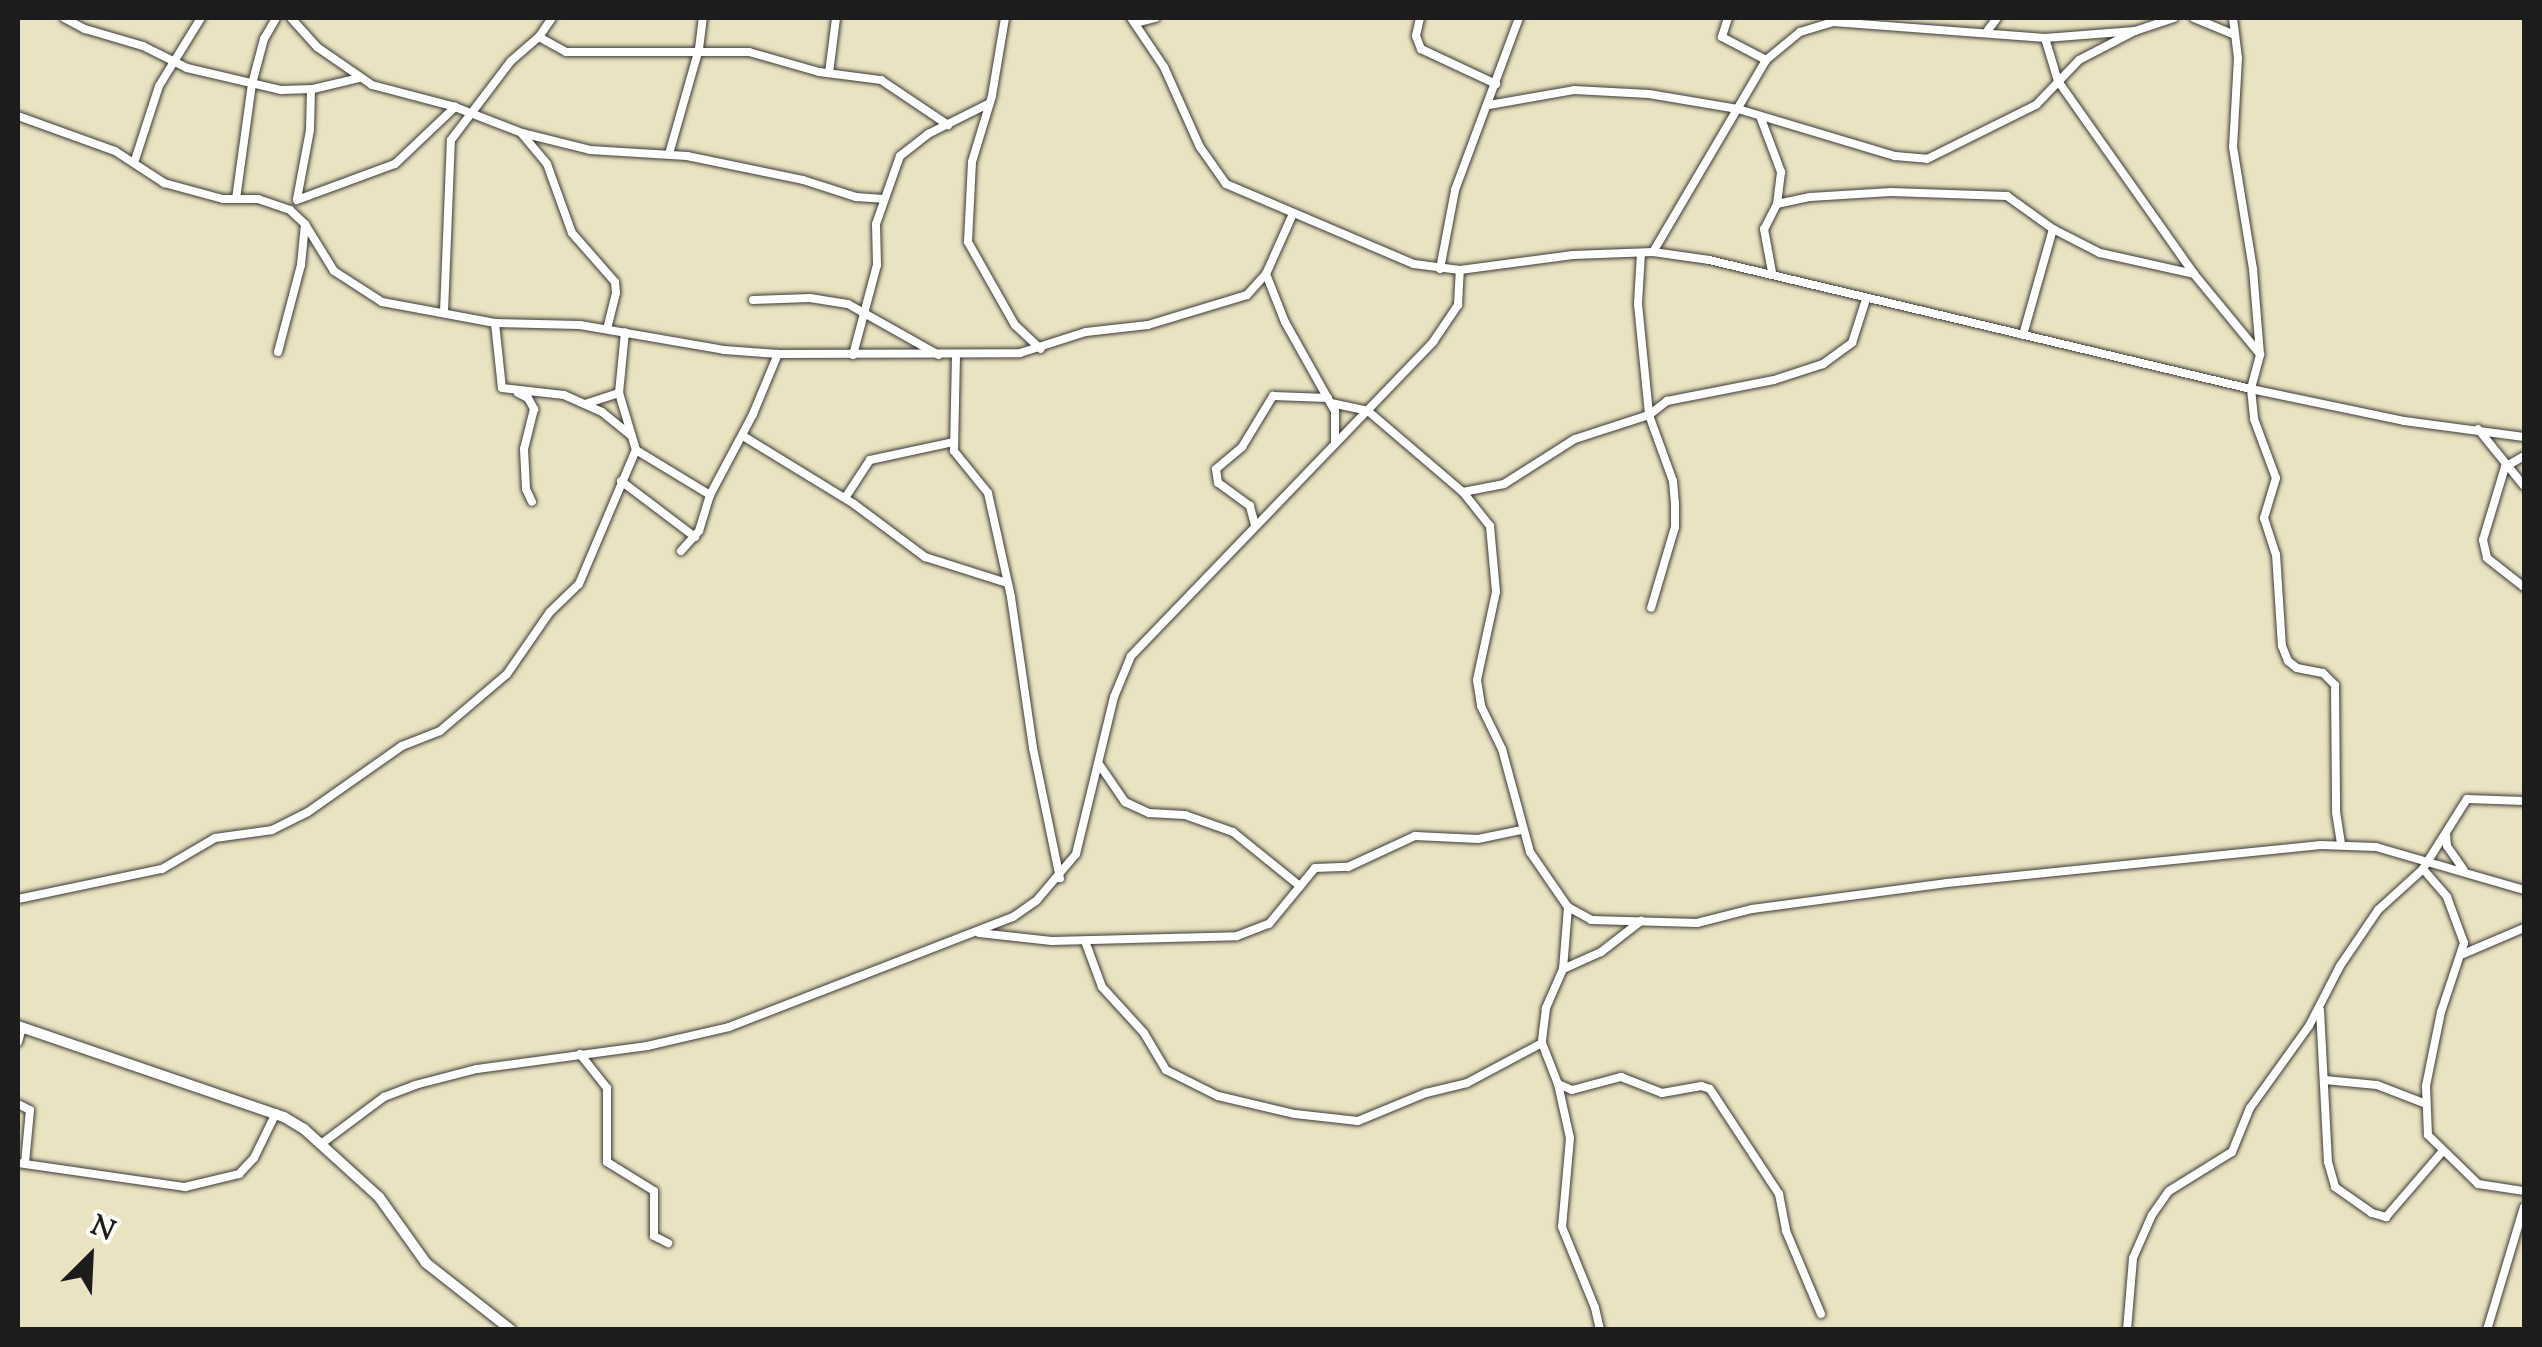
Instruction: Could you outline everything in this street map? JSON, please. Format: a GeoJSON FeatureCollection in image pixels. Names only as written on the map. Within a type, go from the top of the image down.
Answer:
{"type":"FeatureCollection","features":[{"type":"Feature","properties":{"kind":"street"},"geometry":{"type":"LineString","coordinates":[[64,18],[172,61],[252,84],[311,89],[359,78]]}},
{"type":"Feature","properties":{"kind":"street"},"geometry":{"type":"LineString","coordinates":[[135,160],[158,86],[200,18]]}},
{"type":"Feature","properties":{"kind":"street"},"geometry":{"type":"LineString","coordinates":[[236,199],[252,84],[264,40],[276,18]]}},
{"type":"Feature","properties":{"kind":"street"},"geometry":{"type":"LineString","coordinates":[[291,18],[306,37],[359,78],[386,91],[455,107],[522,133],[590,150],[669,154],[803,180],[856,197],[883,199]]}},
{"type":"Feature","properties":{"kind":"street"},"geometry":{"type":"LineString","coordinates":[[444,312],[451,194],[449,146],[454,134],[474,114],[511,61],[539,37],[552,18]]}},
{"type":"Feature","properties":{"kind":"street"},"geometry":{"type":"LineString","coordinates":[[669,154],[700,48],[703,18]]}},
{"type":"Feature","properties":{"kind":"street"},"geometry":{"type":"LineString","coordinates":[[829,73],[836,18]]}},
{"type":"Feature","properties":{"kind":"street"},"geometry":{"type":"LineString","coordinates":[[1005,18],[972,162],[968,242],[1016,325],[1042,348]]}},
{"type":"Feature","properties":{"kind":"street"},"geometry":{"type":"LineString","coordinates":[[1156,18],[1133,20],[1164,68],[1215,173],[1234,189],[1292,216],[1440,270],[1574,255],[1653,252],[1772,272],[1866,299],[2251,389],[2404,421],[2524,438]]}},
{"type":"Feature","properties":{"kind":"street"},"geometry":{"type":"LineString","coordinates":[[1420,18],[1416,36],[1421,49],[1496,84]]}},
{"type":"Feature","properties":{"kind":"street"},"geometry":{"type":"LineString","coordinates":[[1440,270],[1453,197],[1520,18]]}},
{"type":"Feature","properties":{"kind":"street"},"geometry":{"type":"LineString","coordinates":[[1728,18],[1722,37],[1766,60]]}},
{"type":"Feature","properties":{"kind":"street"},"geometry":{"type":"LineString","coordinates":[[1988,30],[1997,18]]}},
{"type":"Feature","properties":{"kind":"street"},"geometry":{"type":"LineString","coordinates":[[1488,105],[1574,90],[1648,94],[1738,109],[1895,156],[1927,159],[2036,105],[2078,60],[2135,31],[2174,18]]}},
{"type":"Feature","properties":{"kind":"street"},"geometry":{"type":"LineString","coordinates":[[2194,18],[2235,35]]}},
{"type":"Feature","properties":{"kind":"street"},"geometry":{"type":"LineString","coordinates":[[2232,18],[2233,147],[2253,269],[2260,355],[2251,389],[2254,419],[2275,464],[2276,478],[2264,518],[2276,554],[2282,646],[2298,668],[2324,673],[2335,685],[2336,812],[2341,844]]}},
{"type":"Feature","properties":{"kind":"street"},"geometry":{"type":"LineString","coordinates":[[1653,252],[1766,60],[1788,38],[1833,22],[1988,30],[2045,38],[2135,31]]}},
{"type":"Feature","properties":{"kind":"street"},"geometry":{"type":"LineString","coordinates":[[539,37],[566,52],[700,48],[749,52],[829,73],[889,82],[948,125]]}},
{"type":"Feature","properties":{"kind":"street"},"geometry":{"type":"LineString","coordinates":[[2045,38],[2058,81],[2194,274],[2260,355]]}},
{"type":"Feature","properties":{"kind":"street"},"geometry":{"type":"LineString","coordinates":[[294,214],[310,130],[311,89]]}},
{"type":"Feature","properties":{"kind":"street"},"geometry":{"type":"LineString","coordinates":[[854,356],[877,265],[875,232],[900,156],[988,104]]}},
{"type":"Feature","properties":{"kind":"street"},"geometry":{"type":"LineString","coordinates":[[297,200],[395,164],[455,107]]}},
{"type":"Feature","properties":{"kind":"street"},"geometry":{"type":"LineString","coordinates":[[18,116],[135,160],[164,184],[236,199],[258,199],[294,214],[305,224],[334,271],[368,296],[495,323],[606,329],[778,354],[956,355],[1042,348],[1086,332],[1148,326],[1238,300],[1266,274],[1292,216]]}},
{"type":"Feature","properties":{"kind":"street"},"geometry":{"type":"LineString","coordinates":[[1760,116],[1780,162],[1777,204],[1764,229],[1772,272]]}},
{"type":"Feature","properties":{"kind":"street"},"geometry":{"type":"LineString","coordinates":[[522,133],[547,164],[572,233],[614,282],[616,293],[606,329]]}},
{"type":"Feature","properties":{"kind":"street"},"geometry":{"type":"LineString","coordinates":[[1777,204],[1810,197],[1891,192],[2007,196],[2054,230],[2100,253],[2194,274]]}},
{"type":"Feature","properties":{"kind":"street"},"geometry":{"type":"LineString","coordinates":[[278,352],[301,265],[305,224]]}},
{"type":"Feature","properties":{"kind":"street"},"geometry":{"type":"LineString","coordinates":[[2023,334],[2054,230]]}},
{"type":"Feature","properties":{"kind":"street"},"geometry":{"type":"LineString","coordinates":[[1641,253],[1638,304],[1649,416],[1676,504],[1674,527],[1651,608]]}},
{"type":"Feature","properties":{"kind":"street"},"geometry":{"type":"LineString","coordinates":[[320,1144],[384,1098],[415,1085],[477,1069],[648,1046],[730,1027],[1013,917],[1060,878],[1076,854],[1114,697],[1132,656],[1448,324],[1460,298],[1460,270]]}},
{"type":"Feature","properties":{"kind":"street"},"geometry":{"type":"LineString","coordinates":[[1266,274],[1285,322],[1330,400],[1337,419],[1335,444]]}},
{"type":"Feature","properties":{"kind":"street"},"geometry":{"type":"LineString","coordinates":[[753,300],[832,299],[863,309],[940,355]]}},
{"type":"Feature","properties":{"kind":"street"},"geometry":{"type":"LineString","coordinates":[[1463,492],[1504,484],[1575,439],[1649,416],[1670,400],[1774,380],[1823,364],[1852,343],[1866,299]]}},
{"type":"Feature","properties":{"kind":"street"},"geometry":{"type":"LineString","coordinates":[[495,323],[498,382],[528,398],[534,409],[524,449],[526,490],[532,502]]}},
{"type":"Feature","properties":{"kind":"street"},"geometry":{"type":"LineString","coordinates":[[18,899],[162,869],[215,838],[272,830],[308,812],[402,746],[440,731],[507,674],[550,612],[579,584],[636,450],[619,393],[625,332]]}},
{"type":"Feature","properties":{"kind":"street"},"geometry":{"type":"LineString","coordinates":[[681,551],[694,538],[710,495],[743,436],[778,354]]}},
{"type":"Feature","properties":{"kind":"street"},"geometry":{"type":"LineString","coordinates":[[956,355],[952,442],[958,458],[988,493],[1060,878]]}},
{"type":"Feature","properties":{"kind":"street"},"geometry":{"type":"LineString","coordinates":[[518,393],[552,390],[609,416],[632,436]]}},
{"type":"Feature","properties":{"kind":"street"},"geometry":{"type":"LineString","coordinates":[[586,404],[619,393]]}},
{"type":"Feature","properties":{"kind":"street"},"geometry":{"type":"LineString","coordinates":[[1256,526],[1250,506],[1218,484],[1216,469],[1242,447],[1273,396],[1330,400],[1368,411],[1463,492],[1486,519],[1493,536],[1496,592],[1478,693],[1502,749],[1522,830],[1538,864],[1568,907],[1590,920],[1697,923],[1752,909],[1947,883],[2341,844],[2376,847],[2426,865],[2524,890]]}},
{"type":"Feature","properties":{"kind":"street"},"geometry":{"type":"LineString","coordinates":[[2478,430],[2524,486]]}},
{"type":"Feature","properties":{"kind":"street"},"geometry":{"type":"LineString","coordinates":[[743,436],[845,498],[925,557],[1007,582]]}},
{"type":"Feature","properties":{"kind":"street"},"geometry":{"type":"LineString","coordinates":[[845,498],[870,460],[952,442]]}},
{"type":"Feature","properties":{"kind":"street"},"geometry":{"type":"LineString","coordinates":[[636,450],[710,495]]}},
{"type":"Feature","properties":{"kind":"street"},"geometry":{"type":"LineString","coordinates":[[2524,456],[2505,466],[2484,540],[2487,558],[2524,587]]}},
{"type":"Feature","properties":{"kind":"street"},"geometry":{"type":"LineString","coordinates":[[622,482],[694,538]]}},
{"type":"Feature","properties":{"kind":"street"},"geometry":{"type":"LineString","coordinates":[[1099,764],[1116,794],[1126,802],[1148,813],[1185,815],[1228,829],[1300,886]]}},
{"type":"Feature","properties":{"kind":"street"},"geometry":{"type":"LineString","coordinates":[[2128,1330],[2133,1258],[2152,1215],[2169,1191],[2232,1152],[2256,1099],[2320,1006],[2333,977],[2378,910],[2426,865],[2467,799],[2524,801]]}},
{"type":"Feature","properties":{"kind":"street"},"geometry":{"type":"LineString","coordinates":[[975,933],[1084,940],[1237,936],[1269,924],[1315,868],[1348,867],[1415,836],[1478,839],[1522,830]]}},
{"type":"Feature","properties":{"kind":"street"},"geometry":{"type":"LineString","coordinates":[[2446,834],[2448,846],[2466,873]]}},
{"type":"Feature","properties":{"kind":"street"},"geometry":{"type":"LineString","coordinates":[[2426,865],[2456,913],[2463,934],[2462,954],[2442,1012],[2424,1103],[2428,1135],[2478,1184],[2524,1192]]}},
{"type":"Feature","properties":{"kind":"street"},"geometry":{"type":"LineString","coordinates":[[1568,907],[1563,969],[1546,1008],[1542,1043],[1558,1084],[1570,1138],[1562,1227],[1596,1308],[1600,1330]]}},
{"type":"Feature","properties":{"kind":"street"},"geometry":{"type":"LineString","coordinates":[[1563,969],[1601,952],[1642,920]]}},
{"type":"Feature","properties":{"kind":"street"},"geometry":{"type":"LineString","coordinates":[[2462,954],[2524,928]]}},
{"type":"Feature","properties":{"kind":"street"},"geometry":{"type":"LineString","coordinates":[[1084,940],[1102,987],[1144,1033],[1166,1070],[1218,1096],[1325,1121],[1358,1121],[1426,1093],[1467,1083],[1542,1043]]}},
{"type":"Feature","properties":{"kind":"street"},"geometry":{"type":"LineString","coordinates":[[2320,1006],[2332,1183],[2362,1208],[2380,1217],[2391,1214],[2442,1152]]}},
{"type":"Feature","properties":{"kind":"street"},"geometry":{"type":"LineString","coordinates":[[18,1042],[20,1027],[276,1114],[320,1144],[379,1197],[426,1263],[511,1330]]}},
{"type":"Feature","properties":{"kind":"street"},"geometry":{"type":"LineString","coordinates":[[580,1054],[606,1088],[607,1162],[654,1192],[654,1236],[668,1242]]}},
{"type":"Feature","properties":{"kind":"street"},"geometry":{"type":"LineString","coordinates":[[1558,1084],[1572,1090],[1621,1077],[1662,1092],[1701,1086],[1713,1092],[1779,1194],[1786,1231],[1821,1314]]}},
{"type":"Feature","properties":{"kind":"street"},"geometry":{"type":"LineString","coordinates":[[2325,1080],[2378,1085],[2424,1103]]}},
{"type":"Feature","properties":{"kind":"street"},"geometry":{"type":"LineString","coordinates":[[18,1104],[30,1110],[22,1163],[186,1187],[227,1178],[248,1167],[276,1114]]}},
{"type":"Feature","properties":{"kind":"street"},"geometry":{"type":"LineString","coordinates":[[2489,1329],[2524,1207]]}}]}
